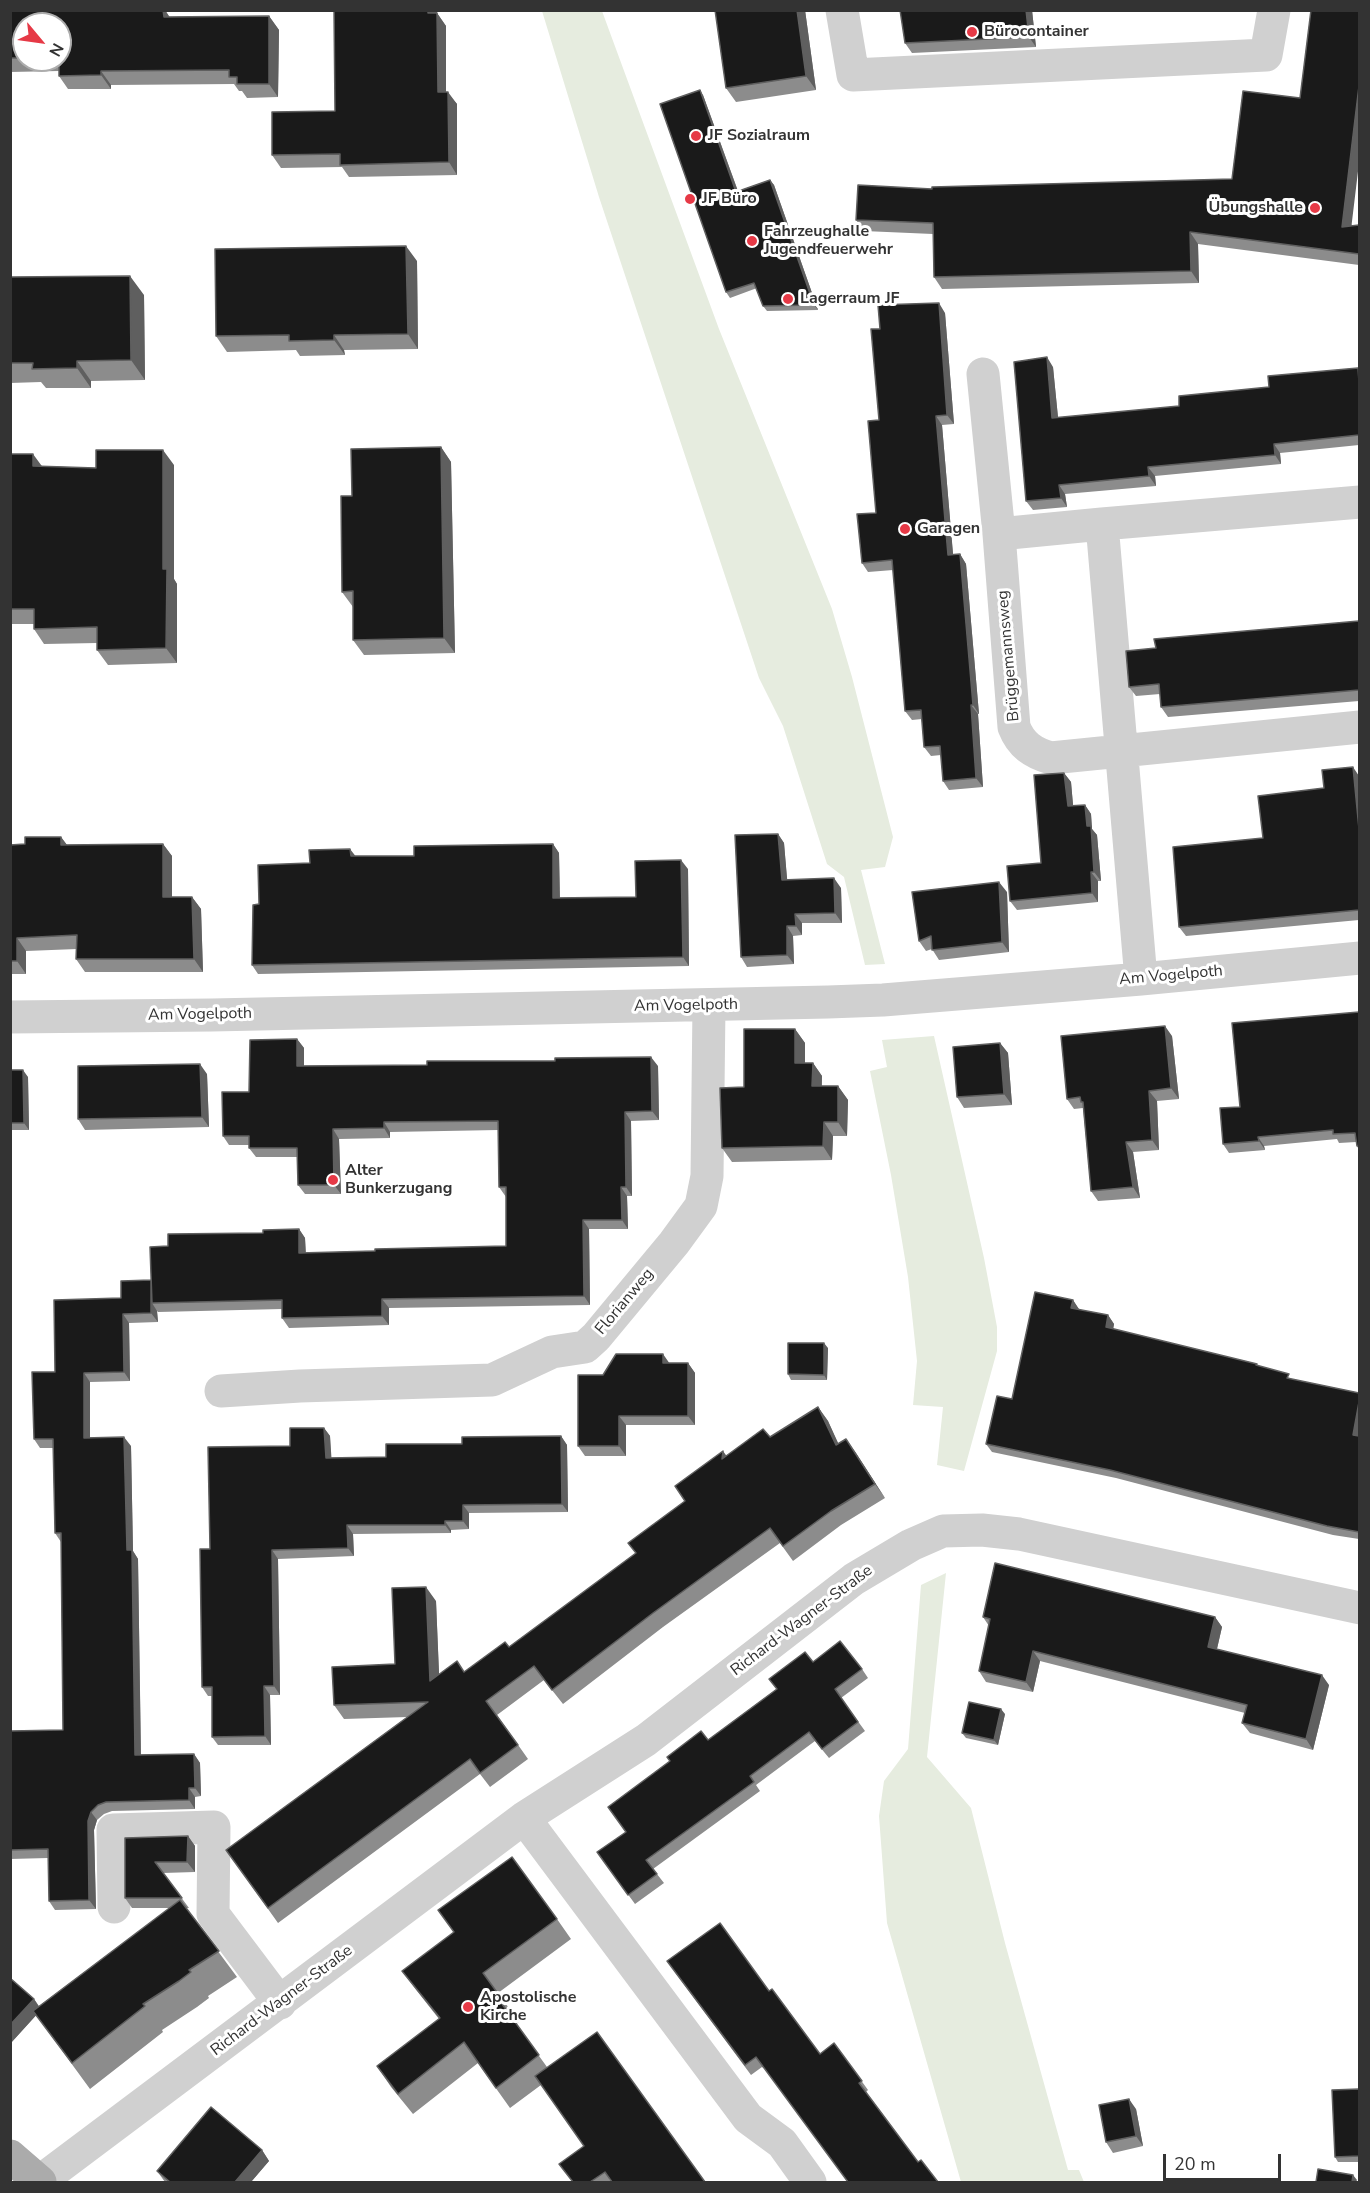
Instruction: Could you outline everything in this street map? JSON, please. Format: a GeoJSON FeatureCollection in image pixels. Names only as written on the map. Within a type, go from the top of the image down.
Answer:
{"type":"FeatureCollection","features":[{"type":"Feature","properties":{"kind":"main road"},"geometry":{"type":"LineString","coordinates":[[10,2156],[38,2182]]}},
{"type":"Feature","properties":{"kind":"street"},"geometry":{"type":"LineString","coordinates":[[842,10],[853,75],[1266,55],[1274,10]]}},
{"type":"Feature","properties":{"kind":"street","name":"Brüggemannsweg"},"geometry":{"type":"LineString","coordinates":[[983,374],[999,534],[1014,727],[1018,737],[1036,754],[1051,758],[1122,753],[1359,727]]}},
{"type":"Feature","properties":{"kind":"street"},"geometry":{"type":"LineString","coordinates":[[999,534],[1359,502]]}},
{"type":"Feature","properties":{"kind":"street"},"geometry":{"type":"LineString","coordinates":[[1102,524],[1141,979]]}},
{"type":"Feature","properties":{"kind":"street","name":"Am Vogelpoth"},"geometry":{"type":"LineString","coordinates":[[10,1017],[212,1015],[883,1000],[1141,979],[1359,957]]}},
{"type":"Feature","properties":{"kind":"street","name":"Florianweg"},"geometry":{"type":"LineString","coordinates":[[220,1391],[492,1380],[552,1352],[585,1347],[674,1244],[701,1206],[707,1176],[709,1005]]}},
{"type":"Feature","properties":{"kind":"street","name":"Richard-Wagner-Straße"},"geometry":{"type":"LineString","coordinates":[[38,2182],[280,2003],[524,1818],[646,1740],[854,1579],[911,1545],[943,1531],[982,1530],[1019,1534],[1359,1608]]}},
{"type":"Feature","properties":{"kind":"street"},"geometry":{"type":"LineString","coordinates":[[524,1818],[748,2118],[782,2143],[810,2182]]}},
{"type":"Feature","properties":{"kind":"street"},"geometry":{"type":"LineString","coordinates":[[114,1907],[113,1830],[214,1827],[213,1914],[280,2003]]}},
{"type":"Feature","properties":{"kind":"shaded area"},"geometry":{"type":"Polygon","coordinates":[[[542,11],[602,11],[719,329],[832,609],[893,837],[885,867],[861,870],[885,964],[865,965],[844,877],[827,864],[783,726],[759,678],[599,197],[542,11]]]}},
{"type":"Feature","properties":{"kind":"shaded area"},"geometry":{"type":"Polygon","coordinates":[[[934,1036],[984,1258],[997,1327],[997,1351],[964,1471],[937,1465],[943,1407],[913,1405],[917,1361],[908,1277],[870,1071],[887,1067],[882,1040],[934,1036]]]}},
{"type":"Feature","properties":{"kind":"shaded area"},"geometry":{"type":"Polygon","coordinates":[[[946,1573],[927,1757],[971,1808],[1005,1943],[1068,2170],[1079,2170],[1084,2182],[961,2182],[887,1923],[879,1816],[884,1781],[908,1749],[921,1585],[946,1573]]]}},
{"type":"Feature","properties":{"kind":"building"},"geometry":{"type":"Polygon","coordinates":[[[10,10],[163,10],[164,17],[269,16],[269,84],[237,84],[237,77],[229,77],[229,70],[101,71],[101,75],[59,76],[59,72],[72,72],[72,12],[12,12],[12,58],[10,58],[10,10]]]}},
{"type":"Feature","properties":{"kind":"building"},"geometry":{"type":"Polygon","coordinates":[[[334,10],[428,10],[428,13],[437,13],[438,92],[448,92],[449,162],[340,165],[340,154],[272,155],[272,112],[335,111],[334,10]]]}},
{"type":"Feature","properties":{"kind":"building"},"geometry":{"type":"Polygon","coordinates":[[[715,10],[797,10],[806,76],[726,88],[715,10]]]}},
{"type":"Feature","properties":{"kind":"building"},"geometry":{"type":"Polygon","coordinates":[[[900,10],[1026,10],[1029,37],[905,43],[900,10]]]}},
{"type":"Feature","properties":{"kind":"building"},"geometry":{"type":"Polygon","coordinates":[[[1311,10],[1359,10],[1359,86],[1342,227],[1359,225],[1359,254],[1190,232],[1191,271],[934,277],[933,223],[856,220],[858,185],[932,189],[932,187],[1232,179],[1243,91],[1300,98],[1311,10]]]}},
{"type":"Feature","properties":{"kind":"building"},"geometry":{"type":"Polygon","coordinates":[[[700,90],[736,192],[770,180],[814,305],[763,306],[754,283],[726,292],[660,104],[700,90]]]}},
{"type":"Feature","properties":{"kind":"building"},"geometry":{"type":"Polygon","coordinates":[[[406,246],[408,334],[334,335],[334,340],[289,341],[289,335],[216,336],[215,249],[406,246]]]}},
{"type":"Feature","properties":{"kind":"building"},"geometry":{"type":"Polygon","coordinates":[[[130,276],[131,360],[77,361],[77,368],[32,369],[33,363],[10,363],[10,277],[130,276]]]}},
{"type":"Feature","properties":{"kind":"building"},"geometry":{"type":"Polygon","coordinates":[[[939,303],[947,415],[936,416],[948,555],[960,554],[973,705],[971,705],[976,778],[943,781],[940,746],[924,747],[921,710],[905,711],[892,560],[862,563],[857,514],[876,513],[868,421],[879,420],[871,329],[880,329],[878,305],[939,303]]]}},
{"type":"Feature","properties":{"kind":"building"},"geometry":{"type":"Polygon","coordinates":[[[1047,357],[1052,418],[1179,406],[1179,396],[1269,387],[1268,376],[1358,368],[1359,435],[1274,444],[1275,455],[1148,467],[1149,476],[1059,485],[1061,498],[1026,501],[1014,362],[1047,357]]]}},
{"type":"Feature","properties":{"kind":"building"},"geometry":{"type":"Polygon","coordinates":[[[441,447],[444,638],[353,640],[353,591],[342,592],[341,496],[352,496],[351,449],[441,447]]]}},
{"type":"Feature","properties":{"kind":"building"},"geometry":{"type":"Polygon","coordinates":[[[96,450],[163,450],[163,569],[167,569],[166,648],[97,650],[97,627],[34,629],[34,609],[10,609],[10,454],[33,454],[33,466],[96,468],[96,450]]]}},
{"type":"Feature","properties":{"kind":"building"},"geometry":{"type":"Polygon","coordinates":[[[1359,621],[1359,690],[1161,707],[1159,684],[1129,687],[1126,651],[1156,648],[1154,639],[1359,621]]]}},
{"type":"Feature","properties":{"kind":"building"},"geometry":{"type":"Polygon","coordinates":[[[1353,767],[1359,829],[1359,910],[1179,927],[1173,847],[1263,838],[1258,796],[1324,788],[1322,770],[1353,767]]]}},
{"type":"Feature","properties":{"kind":"building"},"geometry":{"type":"Polygon","coordinates":[[[1064,773],[1068,806],[1085,805],[1087,826],[1091,826],[1094,872],[1091,872],[1092,893],[1010,901],[1007,866],[1041,863],[1034,775],[1064,773]]]}},
{"type":"Feature","properties":{"kind":"building"},"geometry":{"type":"Polygon","coordinates":[[[778,834],[782,880],[834,878],[835,913],[795,914],[796,926],[787,926],[787,955],[741,957],[735,835],[778,834]]]}},
{"type":"Feature","properties":{"kind":"building"},"geometry":{"type":"Polygon","coordinates":[[[25,837],[61,837],[61,845],[163,844],[163,897],[192,897],[194,959],[76,959],[77,935],[17,938],[17,961],[10,961],[10,845],[25,844],[25,837]]]}},
{"type":"Feature","properties":{"kind":"building"},"geometry":{"type":"Polygon","coordinates":[[[553,844],[553,898],[636,897],[635,861],[681,860],[683,957],[252,965],[253,905],[259,904],[258,865],[310,863],[309,850],[350,849],[351,856],[414,856],[414,846],[553,844]]]}},
{"type":"Feature","properties":{"kind":"building"},"geometry":{"type":"Polygon","coordinates":[[[999,882],[1002,942],[932,950],[931,936],[919,941],[912,892],[999,882]]]}},
{"type":"Feature","properties":{"kind":"building"},"geometry":{"type":"Polygon","coordinates":[[[1359,1012],[1359,1146],[1357,1146],[1355,1133],[1333,1134],[1333,1130],[1258,1137],[1259,1141],[1223,1144],[1220,1108],[1240,1107],[1232,1023],[1359,1012]]]}},
{"type":"Feature","properties":{"kind":"building"},"geometry":{"type":"Polygon","coordinates":[[[1165,1026],[1171,1088],[1149,1091],[1152,1140],[1126,1142],[1133,1187],[1091,1191],[1083,1102],[1080,1097],[1067,1099],[1061,1036],[1165,1026]]]}},
{"type":"Feature","properties":{"kind":"building"},"geometry":{"type":"Polygon","coordinates":[[[744,1029],[795,1029],[795,1063],[813,1063],[812,1086],[838,1086],[838,1122],[824,1122],[823,1146],[722,1148],[720,1088],[744,1087],[744,1029]]]}},
{"type":"Feature","properties":{"kind":"building"},"geometry":{"type":"Polygon","coordinates":[[[297,1039],[297,1066],[427,1065],[427,1061],[555,1061],[555,1058],[651,1057],[652,1111],[625,1112],[626,1187],[621,1187],[622,1220],[583,1220],[584,1296],[382,1299],[382,1316],[282,1318],[282,1300],[152,1303],[150,1247],[168,1246],[168,1234],[263,1233],[263,1230],[299,1229],[299,1253],[506,1246],[506,1187],[499,1187],[498,1121],[384,1122],[384,1128],[333,1129],[334,1185],[298,1185],[297,1148],[249,1148],[249,1136],[223,1136],[222,1092],[249,1092],[250,1040],[297,1039]]]}},
{"type":"Feature","properties":{"kind":"building"},"geometry":{"type":"Polygon","coordinates":[[[1000,1043],[1004,1094],[957,1097],[953,1047],[1000,1043]]]}},
{"type":"Feature","properties":{"kind":"building"},"geometry":{"type":"Polygon","coordinates":[[[200,1064],[202,1117],[78,1119],[78,1066],[200,1064]]]}},
{"type":"Feature","properties":{"kind":"building"},"geometry":{"type":"Polygon","coordinates":[[[10,1070],[23,1070],[24,1123],[10,1123],[10,1070]]]}},
{"type":"Feature","properties":{"kind":"building"},"geometry":{"type":"Polygon","coordinates":[[[151,1280],[151,1313],[123,1314],[124,1372],[84,1373],[84,1438],[124,1437],[127,1550],[132,1550],[135,1755],[194,1754],[195,1788],[189,1788],[189,1800],[106,1802],[98,1805],[91,1812],[88,1821],[89,1900],[49,1901],[48,1849],[10,1850],[10,1731],[63,1730],[61,1533],[55,1533],[53,1439],[34,1439],[32,1372],[55,1372],[54,1300],[121,1298],[121,1281],[151,1280]]]}},
{"type":"Feature","properties":{"kind":"building"},"geometry":{"type":"Polygon","coordinates":[[[1035,1292],[1073,1300],[1071,1308],[1108,1315],[1106,1327],[1257,1364],[1289,1374],[1287,1378],[1359,1393],[1353,1435],[1359,1436],[1359,1532],[1327,1526],[1110,1470],[986,1444],[997,1396],[1012,1399],[1035,1292]]]}},
{"type":"Feature","properties":{"kind":"building"},"geometry":{"type":"Polygon","coordinates":[[[788,1343],[824,1343],[824,1375],[788,1374],[788,1343]]]}},
{"type":"Feature","properties":{"kind":"building"},"geometry":{"type":"Polygon","coordinates":[[[616,1354],[663,1354],[663,1363],[688,1363],[688,1416],[619,1416],[619,1446],[578,1446],[578,1375],[603,1375],[616,1354]]]}},
{"type":"Feature","properties":{"kind":"building"},"geometry":{"type":"Polygon","coordinates":[[[818,1407],[836,1445],[846,1439],[875,1484],[831,1511],[783,1546],[770,1528],[552,1690],[534,1666],[486,1701],[518,1745],[480,1773],[470,1759],[268,1908],[226,1850],[428,1702],[334,1705],[332,1667],[395,1664],[392,1588],[426,1587],[430,1681],[457,1661],[464,1672],[505,1642],[509,1647],[636,1553],[628,1543],[685,1501],[675,1486],[723,1451],[722,1459],[763,1429],[770,1437],[818,1407]]]}},
{"type":"Feature","properties":{"kind":"building"},"geometry":{"type":"Polygon","coordinates":[[[290,1428],[324,1428],[326,1458],[386,1457],[386,1444],[462,1444],[462,1437],[561,1436],[562,1504],[463,1505],[463,1521],[445,1521],[445,1525],[347,1525],[348,1548],[272,1550],[274,1686],[264,1686],[265,1736],[212,1737],[212,1687],[202,1687],[200,1549],[210,1549],[208,1447],[290,1446],[290,1428]]]}},
{"type":"Feature","properties":{"kind":"building"},"geometry":{"type":"Polygon","coordinates":[[[995,1563],[1215,1617],[1208,1647],[1322,1675],[1306,1739],[1242,1723],[1247,1705],[1033,1651],[1026,1682],[979,1671],[990,1619],[983,1617],[995,1563]]]}},
{"type":"Feature","properties":{"kind":"building"},"geometry":{"type":"Polygon","coordinates":[[[840,1641],[862,1669],[835,1689],[858,1722],[822,1749],[809,1732],[750,1776],[754,1782],[646,1860],[657,1874],[628,1895],[597,1852],[626,1832],[608,1807],[670,1761],[667,1757],[701,1731],[708,1740],[777,1689],[769,1679],[805,1652],[813,1662],[840,1641]]]}},
{"type":"Feature","properties":{"kind":"building"},"geometry":{"type":"Polygon","coordinates":[[[969,1702],[1001,1709],[994,1740],[962,1733],[969,1702]]]}},
{"type":"Feature","properties":{"kind":"building"},"geometry":{"type":"Polygon","coordinates":[[[188,1836],[187,1862],[155,1862],[182,1898],[125,1898],[125,1838],[188,1836]]]}},
{"type":"Feature","properties":{"kind":"building"},"geometry":{"type":"Polygon","coordinates":[[[512,1857],[557,1919],[483,1973],[539,2055],[496,2088],[464,2042],[398,2094],[377,2066],[440,2018],[402,1971],[454,1932],[438,1910],[512,1857]]]}},
{"type":"Feature","properties":{"kind":"building"},"geometry":{"type":"Polygon","coordinates":[[[180,1900],[219,1951],[143,2004],[145,2006],[72,2063],[33,2011],[180,1900]]]}},
{"type":"Feature","properties":{"kind":"building"},"geometry":{"type":"Polygon","coordinates":[[[720,1923],[769,1991],[772,1989],[820,2054],[834,2043],[862,2081],[859,2083],[918,2162],[921,2160],[938,2182],[848,2182],[756,2057],[745,2065],[667,1961],[720,1923]]]}},
{"type":"Feature","properties":{"kind":"building"},"geometry":{"type":"Polygon","coordinates":[[[10,1978],[34,1999],[10,2025],[10,1978]]]}},
{"type":"Feature","properties":{"kind":"building"},"geometry":{"type":"Polygon","coordinates":[[[597,2032],[705,2182],[612,2182],[605,2172],[590,2182],[573,2182],[559,2164],[584,2146],[535,2076],[597,2032]]]}},
{"type":"Feature","properties":{"kind":"building"},"geometry":{"type":"Polygon","coordinates":[[[1359,2089],[1359,2156],[1335,2157],[1332,2090],[1359,2089]]]}},
{"type":"Feature","properties":{"kind":"building"},"geometry":{"type":"Polygon","coordinates":[[[1129,2099],[1136,2136],[1106,2142],[1099,2105],[1129,2099]]]}},
{"type":"Feature","properties":{"kind":"building"},"geometry":{"type":"Polygon","coordinates":[[[211,2107],[262,2150],[235,2182],[170,2182],[157,2171],[211,2107]]]}},
{"type":"Feature","properties":{"kind":"building"},"geometry":{"type":"Polygon","coordinates":[[[1318,2169],[1353,2175],[1352,2182],[1316,2182],[1318,2169]]]}},
{"type":"Feature","properties":{"kind":"place","name":"Bürocontainer"},"geometry":{"type":"Point","coordinates":[972,32]}},
{"type":"Feature","properties":{"kind":"place","name":"JF Sozialraum"},"geometry":{"type":"Point","coordinates":[696,136]}},
{"type":"Feature","properties":{"kind":"place","name":"JF Büro"},"geometry":{"type":"Point","coordinates":[690,199]}},
{"type":"Feature","properties":{"kind":"place","name":"Übungshalle"},"geometry":{"type":"Point","coordinates":[1315,208]}},
{"type":"Feature","properties":{"kind":"place","name":"Fahrzeughalle Jugendfeuerwehr"},"geometry":{"type":"Point","coordinates":[752,241]}},
{"type":"Feature","properties":{"kind":"place","name":"Lagerraum JF"},"geometry":{"type":"Point","coordinates":[788,299]}},
{"type":"Feature","properties":{"kind":"place","name":"Garagen"},"geometry":{"type":"Point","coordinates":[905,529]}},
{"type":"Feature","properties":{"kind":"place","name":"Alter Bunkerzugang"},"geometry":{"type":"Point","coordinates":[333,1180]}},
{"type":"Feature","properties":{"kind":"place","name":"Apostolische Kirche"},"geometry":{"type":"Point","coordinates":[468,2007]}}]}
